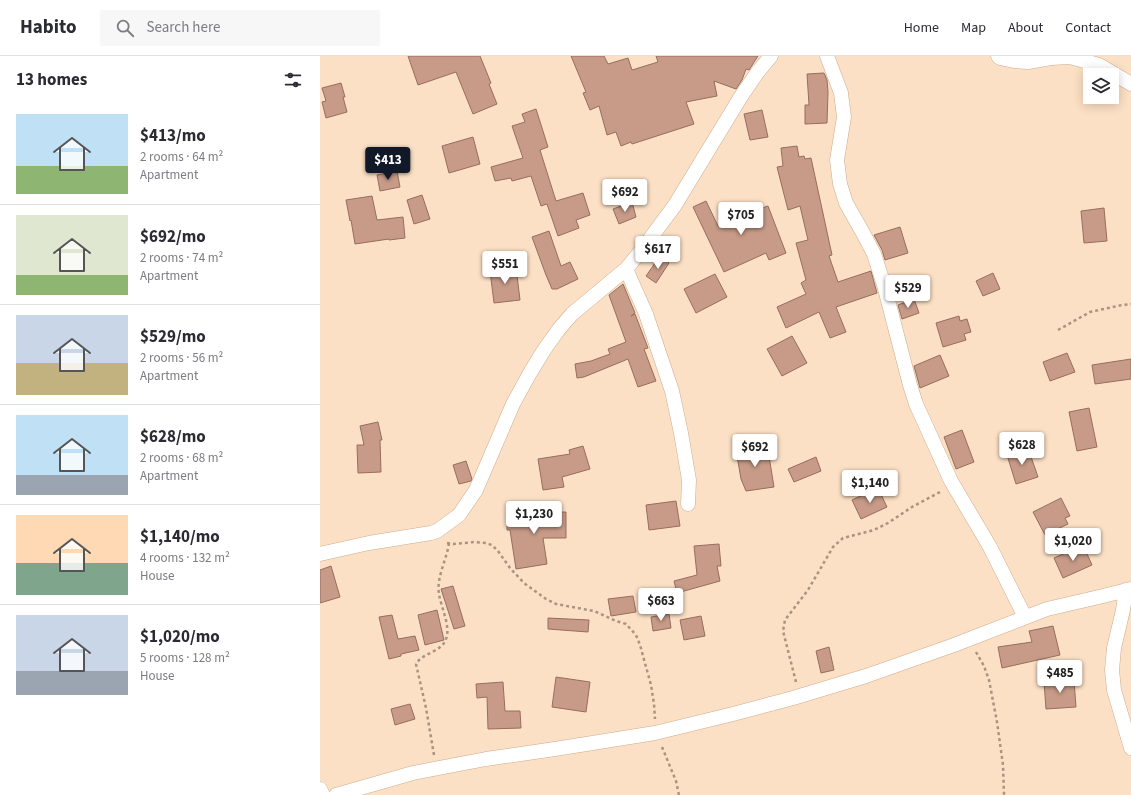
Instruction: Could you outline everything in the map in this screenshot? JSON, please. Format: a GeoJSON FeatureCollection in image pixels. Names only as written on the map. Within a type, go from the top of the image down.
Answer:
{"type":"FeatureCollection","features":[{"type":"Feature","properties":{"kind":"street"},"geometry":{"type":"LineString","coordinates":[[320,554],[369,543],[431,533],[437,531],[459,515],[476,490],[514,404],[537,361],[559,329],[572,314],[626,269],[641,251],[675,205],[740,98],[771,56]]}},
{"type":"Feature","properties":{"kind":"street"},"geometry":{"type":"LineString","coordinates":[[826,56],[841,93],[844,117],[837,160],[840,184],[846,203],[864,233],[874,254],[884,285],[916,404],[953,486],[990,547],[1025,617]]}},
{"type":"Feature","properties":{"kind":"street"},"geometry":{"type":"LineString","coordinates":[[998,56],[1000,58],[1014,61],[1028,62],[1051,58],[1070,57],[1099,65],[1131,84]]}},
{"type":"Feature","properties":{"kind":"street"},"geometry":{"type":"LineString","coordinates":[[626,269],[646,314],[672,391],[689,480],[688,504]]}},
{"type":"Feature","properties":{"kind":"street"},"geometry":{"type":"LineString","coordinates":[[336,795],[436,768],[656,733],[732,714],[800,696],[866,676],[968,640],[1047,608],[1099,598],[1129,589]]}},
{"type":"Feature","properties":{"kind":"street"},"geometry":{"type":"LineString","coordinates":[[1129,589],[1114,648],[1112,670],[1114,690],[1131,748]]}},
{"type":"Feature","properties":{"kind":"street"},"geometry":{"type":"LineString","coordinates":[[320,788],[323,795]]}},
{"type":"Feature","properties":{"kind":"path"},"geometry":{"type":"LineString","coordinates":[[1058,330],[1090,312],[1122,304],[1131,304]]}},
{"type":"Feature","properties":{"kind":"path"},"geometry":{"type":"LineString","coordinates":[[800,696],[783,631],[784,620],[808,590],[833,547],[844,538],[874,530],[888,523],[912,507],[953,486]]}},
{"type":"Feature","properties":{"kind":"path"},"geometry":{"type":"LineString","coordinates":[[431,533],[449,543],[475,542],[492,545],[524,583],[546,599],[556,604],[594,610],[616,621],[626,624],[636,635],[647,668],[654,704],[656,733],[674,776],[679,795]]}},
{"type":"Feature","properties":{"kind":"path"},"geometry":{"type":"LineString","coordinates":[[436,768],[426,708],[416,664],[418,661],[440,647],[447,638],[438,585],[448,553],[449,543]]}},
{"type":"Feature","properties":{"kind":"path"},"geometry":{"type":"LineString","coordinates":[[968,640],[984,666],[990,680],[1003,765],[1004,795]]}},
{"type":"Feature","properties":{"kind":"building"},"geometry":{"type":"Polygon","coordinates":[[[408,56],[480,56],[491,83],[489,84],[497,104],[473,114],[456,72],[418,85],[408,56]]]}},
{"type":"Feature","properties":{"kind":"building"},"geometry":{"type":"Polygon","coordinates":[[[571,56],[604,56],[608,64],[628,58],[632,70],[658,62],[656,56],[758,56],[749,70],[746,69],[742,80],[736,89],[714,81],[717,96],[686,102],[694,124],[632,144],[631,142],[621,146],[616,132],[607,135],[599,106],[590,110],[583,93],[586,92],[571,56]]]}},
{"type":"Feature","properties":{"kind":"building"},"geometry":{"type":"Polygon","coordinates":[[[824,73],[827,80],[828,92],[827,123],[805,124],[805,105],[809,105],[807,74],[824,73]]]}},
{"type":"Feature","properties":{"kind":"building"},"geometry":{"type":"Polygon","coordinates":[[[341,83],[347,112],[326,118],[322,102],[326,101],[322,88],[341,83]]]}},
{"type":"Feature","properties":{"kind":"building"},"geometry":{"type":"Polygon","coordinates":[[[536,109],[548,147],[540,150],[556,201],[583,193],[590,215],[576,220],[579,228],[558,236],[547,204],[541,206],[531,176],[512,181],[511,178],[495,181],[491,167],[523,158],[512,126],[525,122],[522,114],[536,109]]]}},
{"type":"Feature","properties":{"kind":"building"},"geometry":{"type":"Polygon","coordinates":[[[762,110],[768,137],[750,140],[744,114],[762,110]]]}},
{"type":"Feature","properties":{"kind":"building"},"geometry":{"type":"Polygon","coordinates":[[[473,137],[480,164],[449,173],[442,146],[473,137]]]}},
{"type":"Feature","properties":{"kind":"building"},"geometry":{"type":"Polygon","coordinates":[[[797,146],[799,157],[804,156],[805,159],[811,158],[832,255],[829,256],[838,282],[871,271],[877,293],[836,307],[846,332],[830,338],[819,312],[786,328],[777,307],[806,294],[801,283],[806,280],[796,243],[808,240],[800,206],[788,210],[777,167],[783,166],[781,148],[797,146]]]}},
{"type":"Feature","properties":{"kind":"building"},"geometry":{"type":"Polygon","coordinates":[[[397,171],[400,187],[380,191],[377,175],[397,171]]]}},
{"type":"Feature","properties":{"kind":"building"},"geometry":{"type":"Polygon","coordinates":[[[422,195],[430,219],[414,224],[407,200],[422,195]]]}},
{"type":"Feature","properties":{"kind":"building"},"geometry":{"type":"Polygon","coordinates":[[[372,196],[377,220],[403,217],[405,238],[355,244],[346,200],[372,196]]]}},
{"type":"Feature","properties":{"kind":"building"},"geometry":{"type":"Polygon","coordinates":[[[706,201],[718,226],[734,218],[768,206],[786,253],[769,260],[766,253],[724,272],[693,207],[706,201]]]}},
{"type":"Feature","properties":{"kind":"building"},"geometry":{"type":"Polygon","coordinates":[[[632,202],[636,217],[619,224],[613,209],[632,202]]]}},
{"type":"Feature","properties":{"kind":"building"},"geometry":{"type":"Polygon","coordinates":[[[1104,208],[1107,241],[1084,243],[1081,211],[1104,208]]]}},
{"type":"Feature","properties":{"kind":"building"},"geometry":{"type":"Polygon","coordinates":[[[900,227],[908,253],[885,260],[882,250],[874,235],[900,227]]]}},
{"type":"Feature","properties":{"kind":"building"},"geometry":{"type":"Polygon","coordinates":[[[549,231],[561,266],[570,262],[578,279],[557,289],[552,289],[532,237],[549,231]]]}},
{"type":"Feature","properties":{"kind":"building"},"geometry":{"type":"Polygon","coordinates":[[[660,256],[669,263],[656,283],[646,276],[660,256]]]}},
{"type":"Feature","properties":{"kind":"building"},"geometry":{"type":"Polygon","coordinates":[[[516,267],[520,300],[494,303],[490,271],[516,267]]]}},
{"type":"Feature","properties":{"kind":"building"},"geometry":{"type":"Polygon","coordinates":[[[993,273],[1000,289],[983,296],[976,281],[993,273]]]}},
{"type":"Feature","properties":{"kind":"building"},"geometry":{"type":"Polygon","coordinates":[[[715,274],[727,297],[696,313],[684,289],[715,274]]]}},
{"type":"Feature","properties":{"kind":"building"},"geometry":{"type":"Polygon","coordinates":[[[623,284],[635,313],[631,316],[635,314],[648,348],[644,349],[656,381],[638,387],[628,359],[584,377],[577,378],[575,364],[591,361],[610,354],[608,349],[626,342],[609,295],[623,284]]]}},
{"type":"Feature","properties":{"kind":"building"},"geometry":{"type":"Polygon","coordinates":[[[914,299],[919,313],[902,319],[898,305],[914,299]]]}},
{"type":"Feature","properties":{"kind":"building"},"geometry":{"type":"Polygon","coordinates":[[[959,316],[960,321],[967,319],[971,332],[964,334],[966,340],[943,347],[936,323],[959,316]]]}},
{"type":"Feature","properties":{"kind":"building"},"geometry":{"type":"Polygon","coordinates":[[[792,336],[807,363],[782,376],[767,349],[792,336]]]}},
{"type":"Feature","properties":{"kind":"building"},"geometry":{"type":"Polygon","coordinates":[[[1067,353],[1075,372],[1050,381],[1043,362],[1067,353]]]}},
{"type":"Feature","properties":{"kind":"building"},"geometry":{"type":"Polygon","coordinates":[[[940,355],[949,376],[920,388],[914,366],[940,355]]]}},
{"type":"Feature","properties":{"kind":"building"},"geometry":{"type":"Polygon","coordinates":[[[1131,359],[1131,379],[1095,384],[1092,365],[1131,359]]]}},
{"type":"Feature","properties":{"kind":"building"},"geometry":{"type":"Polygon","coordinates":[[[1089,408],[1097,447],[1077,451],[1069,412],[1089,408]]]}},
{"type":"Feature","properties":{"kind":"building"},"geometry":{"type":"Polygon","coordinates":[[[378,422],[382,440],[380,440],[381,472],[358,473],[357,445],[364,445],[360,426],[378,422]]]}},
{"type":"Feature","properties":{"kind":"building"},"geometry":{"type":"Polygon","coordinates":[[[962,430],[974,462],[956,469],[944,437],[962,430]]]}},
{"type":"Feature","properties":{"kind":"building"},"geometry":{"type":"Polygon","coordinates":[[[767,444],[774,487],[746,491],[741,479],[736,450],[767,444]]]}},
{"type":"Feature","properties":{"kind":"building"},"geometry":{"type":"Polygon","coordinates":[[[583,446],[590,469],[562,477],[564,487],[543,490],[538,459],[570,454],[569,450],[583,446]]]}},
{"type":"Feature","properties":{"kind":"building"},"geometry":{"type":"Polygon","coordinates":[[[1028,448],[1038,477],[1016,484],[1007,455],[1028,448]]]}},
{"type":"Feature","properties":{"kind":"building"},"geometry":{"type":"Polygon","coordinates":[[[816,457],[821,471],[794,482],[788,469],[816,457]]]}},
{"type":"Feature","properties":{"kind":"building"},"geometry":{"type":"Polygon","coordinates":[[[466,461],[472,479],[471,481],[459,484],[453,465],[466,461]]]}},
{"type":"Feature","properties":{"kind":"building"},"geometry":{"type":"Polygon","coordinates":[[[878,488],[887,507],[861,519],[852,500],[878,488]]]}},
{"type":"Feature","properties":{"kind":"building"},"geometry":{"type":"Polygon","coordinates":[[[1061,498],[1070,516],[1065,518],[1068,524],[1045,535],[1033,512],[1061,498]]]}},
{"type":"Feature","properties":{"kind":"building"},"geometry":{"type":"Polygon","coordinates":[[[676,501],[680,526],[649,530],[646,505],[676,501]]]}},
{"type":"Feature","properties":{"kind":"building"},"geometry":{"type":"Polygon","coordinates":[[[566,512],[566,538],[543,538],[547,564],[516,569],[510,530],[507,530],[507,513],[566,512]]]}},
{"type":"Feature","properties":{"kind":"building"},"geometry":{"type":"Polygon","coordinates":[[[719,544],[721,566],[717,566],[720,581],[677,593],[674,581],[697,575],[694,546],[719,544]]]}},
{"type":"Feature","properties":{"kind":"building"},"geometry":{"type":"Polygon","coordinates":[[[1083,545],[1092,565],[1063,578],[1054,558],[1083,545]]]}},
{"type":"Feature","properties":{"kind":"building"},"geometry":{"type":"Polygon","coordinates":[[[331,566],[340,597],[320,603],[320,570],[331,566]]]}},
{"type":"Feature","properties":{"kind":"building"},"geometry":{"type":"Polygon","coordinates":[[[453,586],[465,626],[454,629],[441,589],[453,586]]]}},
{"type":"Feature","properties":{"kind":"building"},"geometry":{"type":"Polygon","coordinates":[[[633,596],[636,612],[611,616],[608,599],[633,596]]]}},
{"type":"Feature","properties":{"kind":"building"},"geometry":{"type":"Polygon","coordinates":[[[437,610],[444,640],[425,645],[418,615],[437,610]]]}},
{"type":"Feature","properties":{"kind":"building"},"geometry":{"type":"Polygon","coordinates":[[[669,614],[671,628],[653,631],[651,617],[669,614]]]}},
{"type":"Feature","properties":{"kind":"building"},"geometry":{"type":"Polygon","coordinates":[[[392,615],[398,639],[415,636],[419,650],[401,654],[401,656],[389,659],[379,617],[392,615]]]}},
{"type":"Feature","properties":{"kind":"building"},"geometry":{"type":"Polygon","coordinates":[[[701,616],[705,636],[684,640],[680,620],[701,616]]]}},
{"type":"Feature","properties":{"kind":"building"},"geometry":{"type":"Polygon","coordinates":[[[548,618],[589,620],[588,632],[548,629],[548,618]]]}},
{"type":"Feature","properties":{"kind":"building"},"geometry":{"type":"Polygon","coordinates":[[[1053,626],[1060,655],[1002,668],[998,647],[1032,642],[1029,631],[1053,626]]]}},
{"type":"Feature","properties":{"kind":"building"},"geometry":{"type":"Polygon","coordinates":[[[829,647],[834,670],[821,673],[816,651],[829,647]]]}},
{"type":"Feature","properties":{"kind":"building"},"geometry":{"type":"Polygon","coordinates":[[[556,677],[590,682],[586,712],[552,707],[556,677]]]}},
{"type":"Feature","properties":{"kind":"building"},"geometry":{"type":"Polygon","coordinates":[[[1074,680],[1076,707],[1046,709],[1044,682],[1074,680]]]}},
{"type":"Feature","properties":{"kind":"building"},"geometry":{"type":"Polygon","coordinates":[[[503,682],[505,711],[520,711],[521,728],[488,729],[487,697],[477,698],[476,684],[503,682]]]}},
{"type":"Feature","properties":{"kind":"building"},"geometry":{"type":"Polygon","coordinates":[[[410,704],[415,719],[395,725],[391,709],[410,704]]]}}]}
